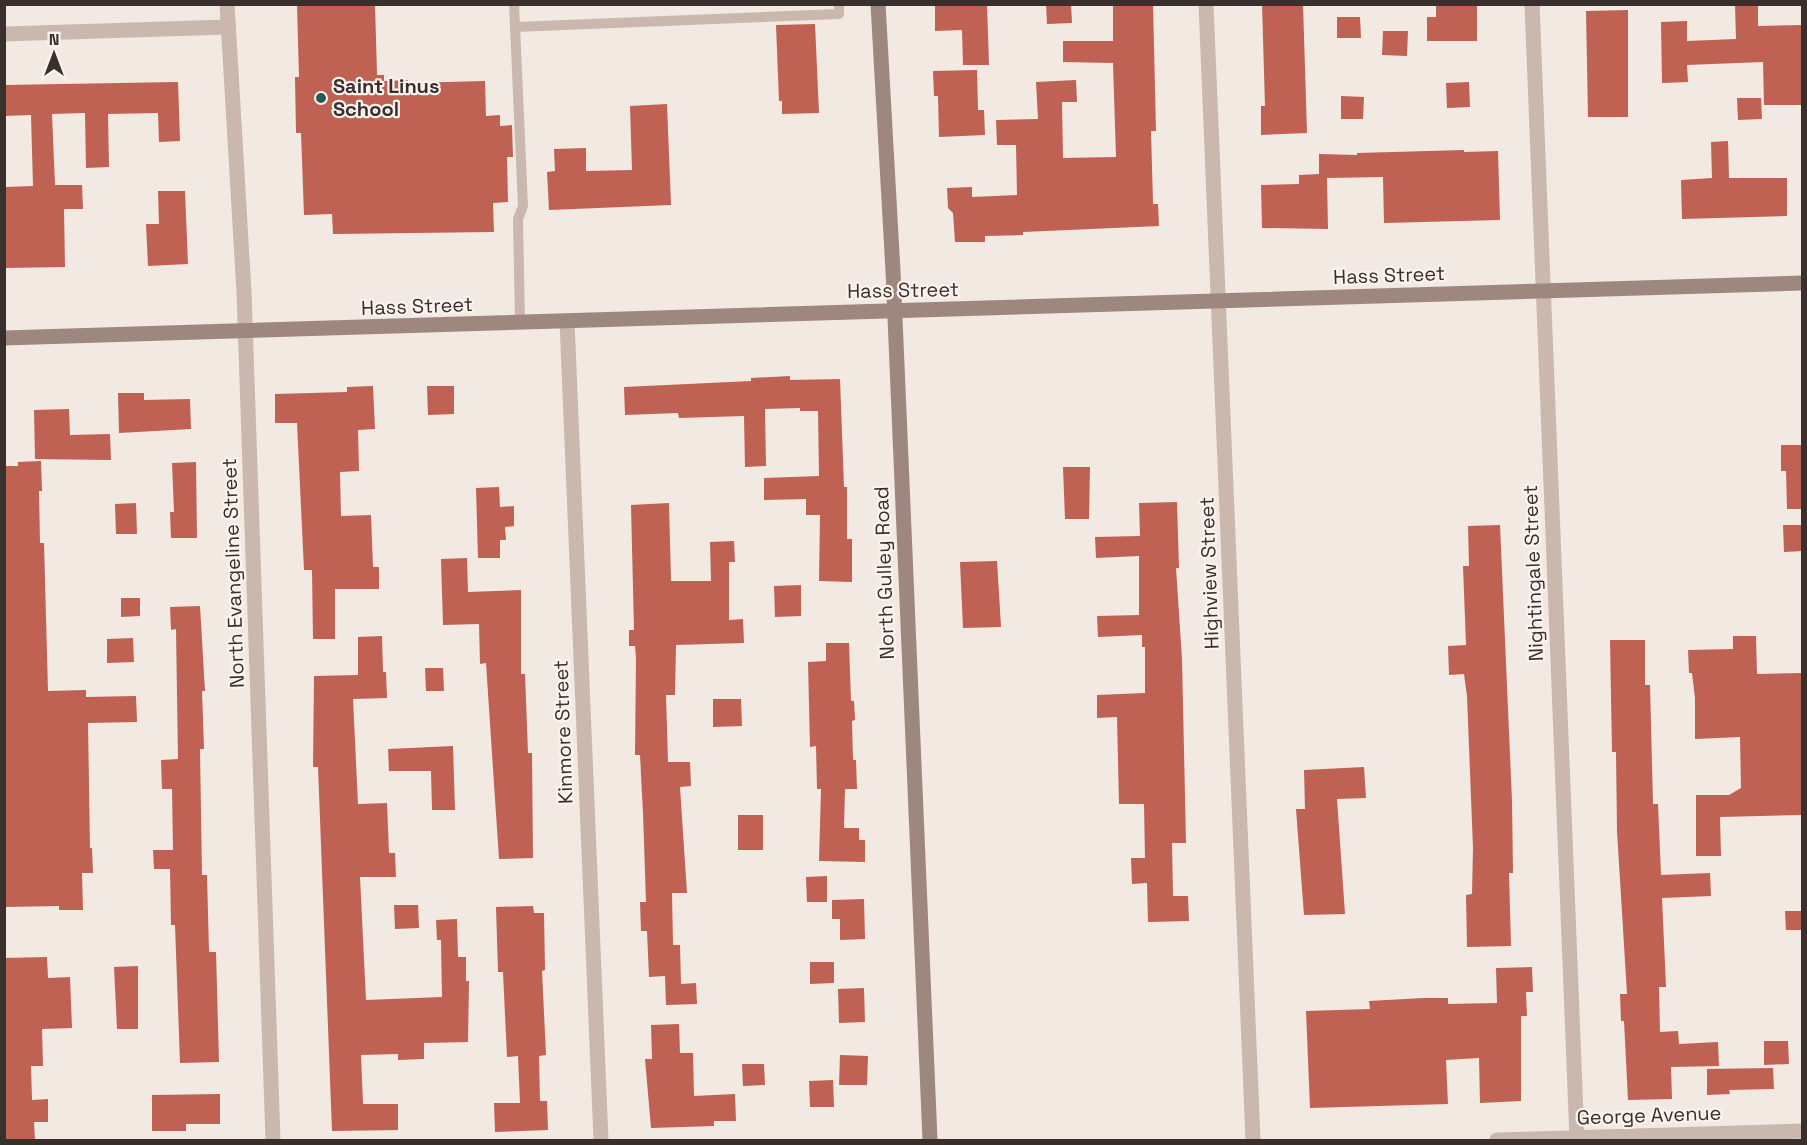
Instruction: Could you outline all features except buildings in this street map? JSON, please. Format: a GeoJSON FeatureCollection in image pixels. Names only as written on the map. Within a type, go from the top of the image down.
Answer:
{"type":"FeatureCollection","features":[{"type":"Feature","properties":{"kind":"street","name":"North Evangeline Street"},"geometry":{"type":"LineString","coordinates":[[227,4],[245,331],[273,1140]]}},
{"type":"Feature","properties":{"kind":"street","name":"North Gulley Road"},"geometry":{"type":"LineString","coordinates":[[878,4],[895,310],[930,1140]]}},
{"type":"Feature","properties":{"kind":"street","name":"Highview Street"},"geometry":{"type":"LineString","coordinates":[[1206,4],[1253,1140]]}},
{"type":"Feature","properties":{"kind":"street","name":"Nightingale Street"},"geometry":{"type":"LineString","coordinates":[[1532,4],[1577,1139]]}},
{"type":"Feature","properties":{"kind":"street"},"geometry":{"type":"LineString","coordinates":[[4,34],[228,27]]}},
{"type":"Feature","properties":{"kind":"street","name":"Hass Street"},"geometry":{"type":"LineString","coordinates":[[4,338],[1803,284]]}},
{"type":"Feature","properties":{"kind":"street","name":"Kinmore Street"},"geometry":{"type":"LineString","coordinates":[[567,321],[601,1140]]}},
{"type":"Feature","properties":{"kind":"street","name":"George Avenue"},"geometry":{"type":"LineString","coordinates":[[1497,1140],[1803,1131]]}},
{"type":"Feature","properties":{"kind":"lane"},"geometry":{"type":"LineString","coordinates":[[514,4],[523,206],[518,219],[520,324]]}},
{"type":"Feature","properties":{"kind":"lane"},"geometry":{"type":"LineString","coordinates":[[515,27],[839,14],[839,4]]}},
{"type":"Feature","properties":{"kind":"place","name":"Saint Linus School"},"geometry":{"type":"Point","coordinates":[321,98]}}]}
